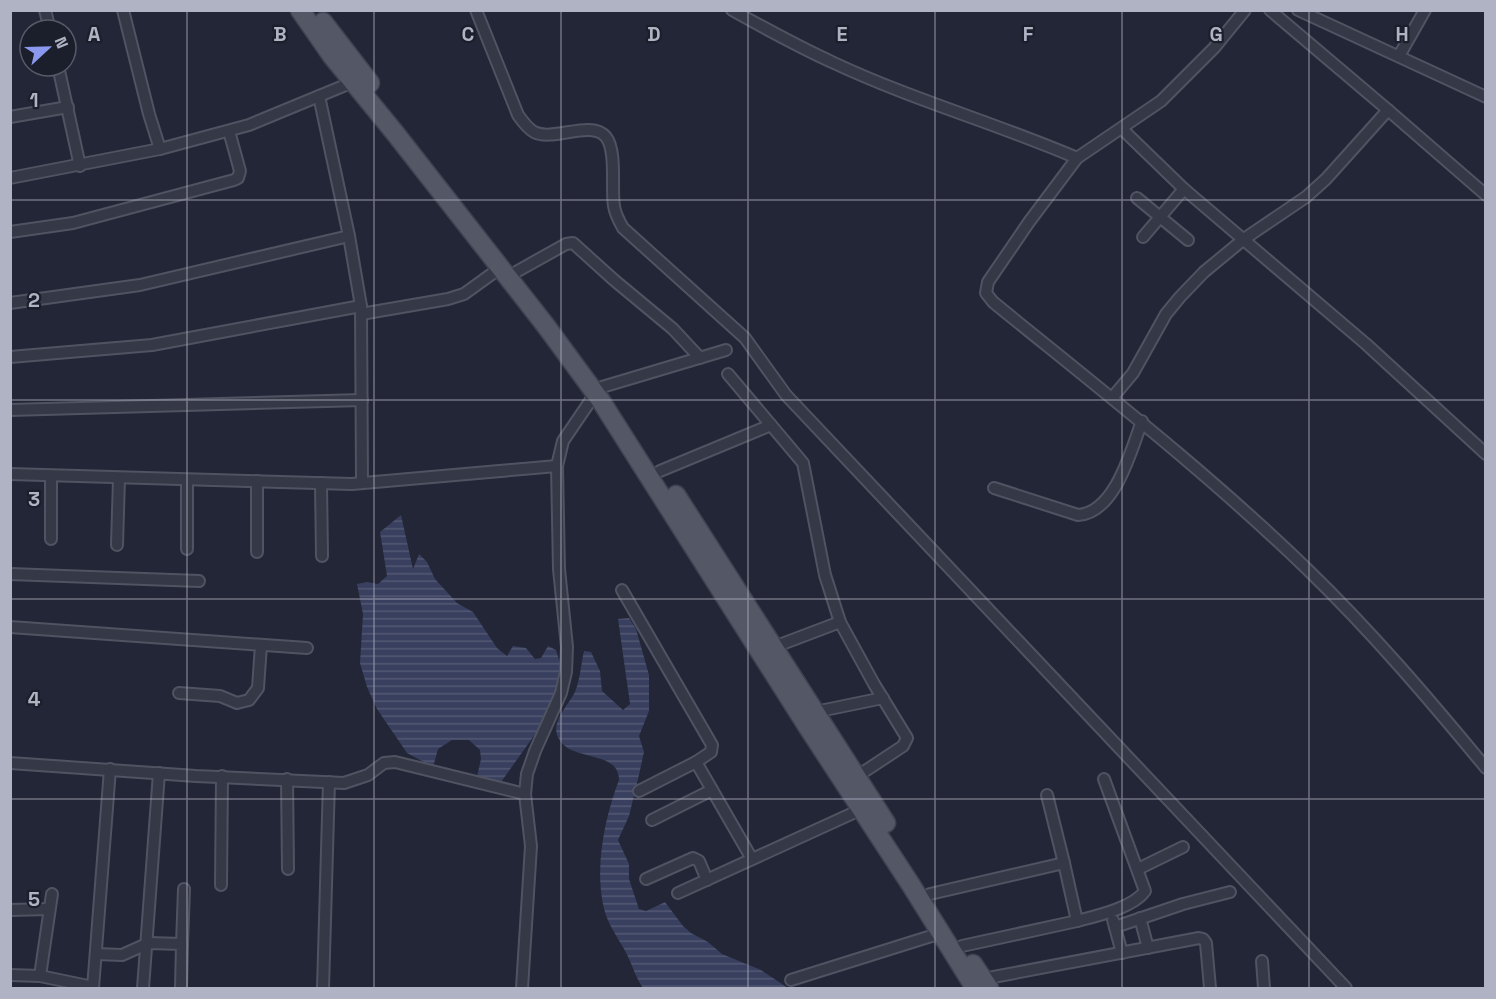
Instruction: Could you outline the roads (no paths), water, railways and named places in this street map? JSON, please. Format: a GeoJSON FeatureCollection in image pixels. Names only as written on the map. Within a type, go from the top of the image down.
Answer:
{"type":"FeatureCollection","features":[{"type":"Feature","properties":{"kind":"main road"},"geometry":{"type":"LineString","coordinates":[[300,10],[332,56],[508,270]]}},
{"type":"Feature","properties":{"kind":"main road"},"geometry":{"type":"LineString","coordinates":[[315,10],[660,471],[815,712],[851,781],[862,809],[940,933],[982,985]]}},
{"type":"Feature","properties":{"kind":"main road"},"geometry":{"type":"LineString","coordinates":[[598,390],[851,781],[930,894],[962,946],[982,985]]}},
{"type":"Feature","properties":{"kind":"street"},"geometry":{"type":"LineString","coordinates":[[123,10],[148,114],[160,149]]}},
{"type":"Feature","properties":{"kind":"street"},"geometry":{"type":"LineString","coordinates":[[476,10],[518,115],[525,125],[535,133],[543,135],[592,130],[602,132],[611,148],[614,207],[622,228],[745,338],[786,395],[1346,988]]}},
{"type":"Feature","properties":{"kind":"street"},"geometry":{"type":"LineString","coordinates":[[732,10],[835,64],[909,94],[1027,136],[1077,158]]}},
{"type":"Feature","properties":{"kind":"street"},"geometry":{"type":"LineString","coordinates":[[1245,10],[1214,48],[1161,101],[1077,158],[1011,247],[988,282],[986,293],[993,302],[1142,421],[1298,561],[1366,628],[1421,689],[1485,768]]}},
{"type":"Feature","properties":{"kind":"street"},"geometry":{"type":"LineString","coordinates":[[1270,10],[1485,195]]}},
{"type":"Feature","properties":{"kind":"street"},"geometry":{"type":"LineString","coordinates":[[1298,10],[1485,97]]}},
{"type":"Feature","properties":{"kind":"street"},"geometry":{"type":"LineString","coordinates":[[1399,56],[1425,10]]}},
{"type":"Feature","properties":{"kind":"street"},"geometry":{"type":"LineString","coordinates":[[61,78],[80,166]]}},
{"type":"Feature","properties":{"kind":"street"},"geometry":{"type":"LineString","coordinates":[[10,178],[160,149],[229,131],[353,82]]}},
{"type":"Feature","properties":{"kind":"street"},"geometry":{"type":"LineString","coordinates":[[319,96],[349,236],[361,310],[362,483]]}},
{"type":"Feature","properties":{"kind":"street"},"geometry":{"type":"LineString","coordinates":[[10,117],[68,107]]}},
{"type":"Feature","properties":{"kind":"street"},"geometry":{"type":"LineString","coordinates":[[1112,398],[1133,373],[1166,314],[1180,297],[1204,272],[1244,239],[1306,197],[1326,179],[1388,110]]}},
{"type":"Feature","properties":{"kind":"street"},"geometry":{"type":"LineString","coordinates":[[1122,129],[1184,189],[1366,344],[1485,454]]}},
{"type":"Feature","properties":{"kind":"street"},"geometry":{"type":"LineString","coordinates":[[10,232],[73,223],[234,180],[238,178],[240,171],[229,131]]}},
{"type":"Feature","properties":{"kind":"street"},"geometry":{"type":"LineString","coordinates":[[1143,237],[1184,189]]}},
{"type":"Feature","properties":{"kind":"street"},"geometry":{"type":"LineString","coordinates":[[1137,198],[1188,240]]}},
{"type":"Feature","properties":{"kind":"street"},"geometry":{"type":"LineString","coordinates":[[10,303],[140,285],[349,236]]}},
{"type":"Feature","properties":{"kind":"street"},"geometry":{"type":"LineString","coordinates":[[10,357],[152,345],[448,298],[464,294],[508,270],[573,243],[673,329],[700,358]]}},
{"type":"Feature","properties":{"kind":"street"},"geometry":{"type":"LineString","coordinates":[[522,988],[531,846],[525,794],[527,774],[561,693],[566,672],[567,647],[559,569],[557,466],[563,441],[598,390],[726,350]]}},
{"type":"Feature","properties":{"kind":"street"},"geometry":{"type":"LineString","coordinates":[[728,374],[803,463],[825,575],[840,621],[883,698],[906,733],[907,742],[851,781]]}},
{"type":"Feature","properties":{"kind":"street"},"geometry":{"type":"LineString","coordinates":[[10,410],[362,400]]}},
{"type":"Feature","properties":{"kind":"street"},"geometry":{"type":"LineString","coordinates":[[994,488],[1078,515],[1090,515],[1102,505],[1114,489],[1142,421]]}},
{"type":"Feature","properties":{"kind":"street"},"geometry":{"type":"LineString","coordinates":[[660,471],[771,425]]}},
{"type":"Feature","properties":{"kind":"street"},"geometry":{"type":"LineString","coordinates":[[10,474],[362,483],[557,466]]}},
{"type":"Feature","properties":{"kind":"street"},"geometry":{"type":"LineString","coordinates":[[51,476],[51,539]]}},
{"type":"Feature","properties":{"kind":"street"},"geometry":{"type":"LineString","coordinates":[[117,545],[119,478]]}},
{"type":"Feature","properties":{"kind":"street"},"geometry":{"type":"LineString","coordinates":[[187,480],[187,549]]}},
{"type":"Feature","properties":{"kind":"street"},"geometry":{"type":"LineString","coordinates":[[257,481],[257,552]]}},
{"type":"Feature","properties":{"kind":"street"},"geometry":{"type":"LineString","coordinates":[[321,483],[322,556]]}},
{"type":"Feature","properties":{"kind":"street"},"geometry":{"type":"LineString","coordinates":[[10,574],[199,581]]}},
{"type":"Feature","properties":{"kind":"street"},"geometry":{"type":"LineString","coordinates":[[622,590],[712,745],[711,752],[696,762],[639,791]]}},
{"type":"Feature","properties":{"kind":"street"},"geometry":{"type":"LineString","coordinates":[[774,647],[840,621]]}},
{"type":"Feature","properties":{"kind":"street"},"geometry":{"type":"LineString","coordinates":[[10,627],[307,648]]}},
{"type":"Feature","properties":{"kind":"street"},"geometry":{"type":"LineString","coordinates":[[178,693],[220,696],[237,703],[249,700],[258,688],[261,645]]}},
{"type":"Feature","properties":{"kind":"street"},"geometry":{"type":"LineString","coordinates":[[815,712],[883,698]]}},
{"type":"Feature","properties":{"kind":"street"},"geometry":{"type":"LineString","coordinates":[[10,763],[344,783],[368,775],[384,764],[395,762],[525,794]]}},
{"type":"Feature","properties":{"kind":"street"},"geometry":{"type":"LineString","coordinates":[[696,762],[752,859]]}},
{"type":"Feature","properties":{"kind":"street"},"geometry":{"type":"LineString","coordinates":[[10,975],[40,976],[93,988],[110,769]]}},
{"type":"Feature","properties":{"kind":"street"},"geometry":{"type":"LineString","coordinates":[[143,988],[159,773]]}},
{"type":"Feature","properties":{"kind":"street"},"geometry":{"type":"LineString","coordinates":[[221,885],[222,776]]}},
{"type":"Feature","properties":{"kind":"street"},"geometry":{"type":"LineString","coordinates":[[287,779],[288,869]]}},
{"type":"Feature","properties":{"kind":"street"},"geometry":{"type":"LineString","coordinates":[[962,946],[1077,921],[1111,911],[1142,896],[1145,891],[1138,869],[1104,779]]}},
{"type":"Feature","properties":{"kind":"street"},"geometry":{"type":"LineString","coordinates":[[323,988],[329,782]]}},
{"type":"Feature","properties":{"kind":"street"},"geometry":{"type":"LineString","coordinates":[[652,820],[712,790]]}},
{"type":"Feature","properties":{"kind":"street"},"geometry":{"type":"LineString","coordinates":[[1047,795],[1077,921]]}},
{"type":"Feature","properties":{"kind":"street"},"geometry":{"type":"LineString","coordinates":[[678,893],[862,809]]}},
{"type":"Feature","properties":{"kind":"street"},"geometry":{"type":"LineString","coordinates":[[1138,869],[1183,847]]}},
{"type":"Feature","properties":{"kind":"street"},"geometry":{"type":"LineString","coordinates":[[646,879],[693,858],[699,861],[707,880]]}},
{"type":"Feature","properties":{"kind":"street"},"geometry":{"type":"LineString","coordinates":[[930,894],[1064,863]]}},
{"type":"Feature","properties":{"kind":"street"},"geometry":{"type":"LineString","coordinates":[[181,988],[184,889]]}},
{"type":"Feature","properties":{"kind":"street"},"geometry":{"type":"LineString","coordinates":[[1115,927],[1183,904],[1230,892]]}},
{"type":"Feature","properties":{"kind":"street"},"geometry":{"type":"LineString","coordinates":[[40,976],[52,894]]}},
{"type":"Feature","properties":{"kind":"street"},"geometry":{"type":"LineString","coordinates":[[10,910],[49,909]]}},
{"type":"Feature","properties":{"kind":"street"},"geometry":{"type":"LineString","coordinates":[[1111,911],[1122,953]]}},
{"type":"Feature","properties":{"kind":"street"},"geometry":{"type":"LineString","coordinates":[[1140,918],[1148,948]]}},
{"type":"Feature","properties":{"kind":"street"},"geometry":{"type":"LineString","coordinates":[[791,980],[940,933]]}},
{"type":"Feature","properties":{"kind":"street"},"geometry":{"type":"LineString","coordinates":[[982,985],[1122,953],[1203,939],[1206,943],[1210,988]]}},
{"type":"Feature","properties":{"kind":"street"},"geometry":{"type":"LineString","coordinates":[[96,954],[122,955],[145,944],[159,942],[182,944]]}},
{"type":"Feature","properties":{"kind":"street"},"geometry":{"type":"LineString","coordinates":[[1262,961],[1264,988]]}},
{"type":"Feature","properties":{"kind":"water"},"geometry":{"type":"Polygon","coordinates":[[[401,515],[413,569],[419,554],[427,562],[435,579],[457,603],[473,612],[497,648],[507,656],[513,646],[526,648],[535,659],[541,658],[548,646],[556,650],[562,680],[541,726],[501,782],[492,784],[476,781],[481,759],[480,750],[469,740],[452,740],[438,749],[433,767],[407,753],[377,709],[367,687],[360,663],[363,614],[357,584],[367,582],[378,584],[387,576],[380,532],[401,515]]]}},
{"type":"Feature","properties":{"kind":"water"},"geometry":{"type":"Polygon","coordinates":[[[629,618],[636,629],[649,675],[649,711],[639,736],[644,752],[639,775],[629,816],[618,840],[629,864],[629,879],[639,909],[646,911],[665,902],[691,933],[708,942],[722,954],[761,970],[788,988],[643,988],[607,918],[600,885],[600,867],[605,830],[619,780],[617,771],[612,764],[604,760],[568,748],[561,742],[556,729],[560,716],[577,687],[584,651],[591,652],[600,671],[602,691],[623,710],[630,704],[618,619],[629,618]]]}}]}
